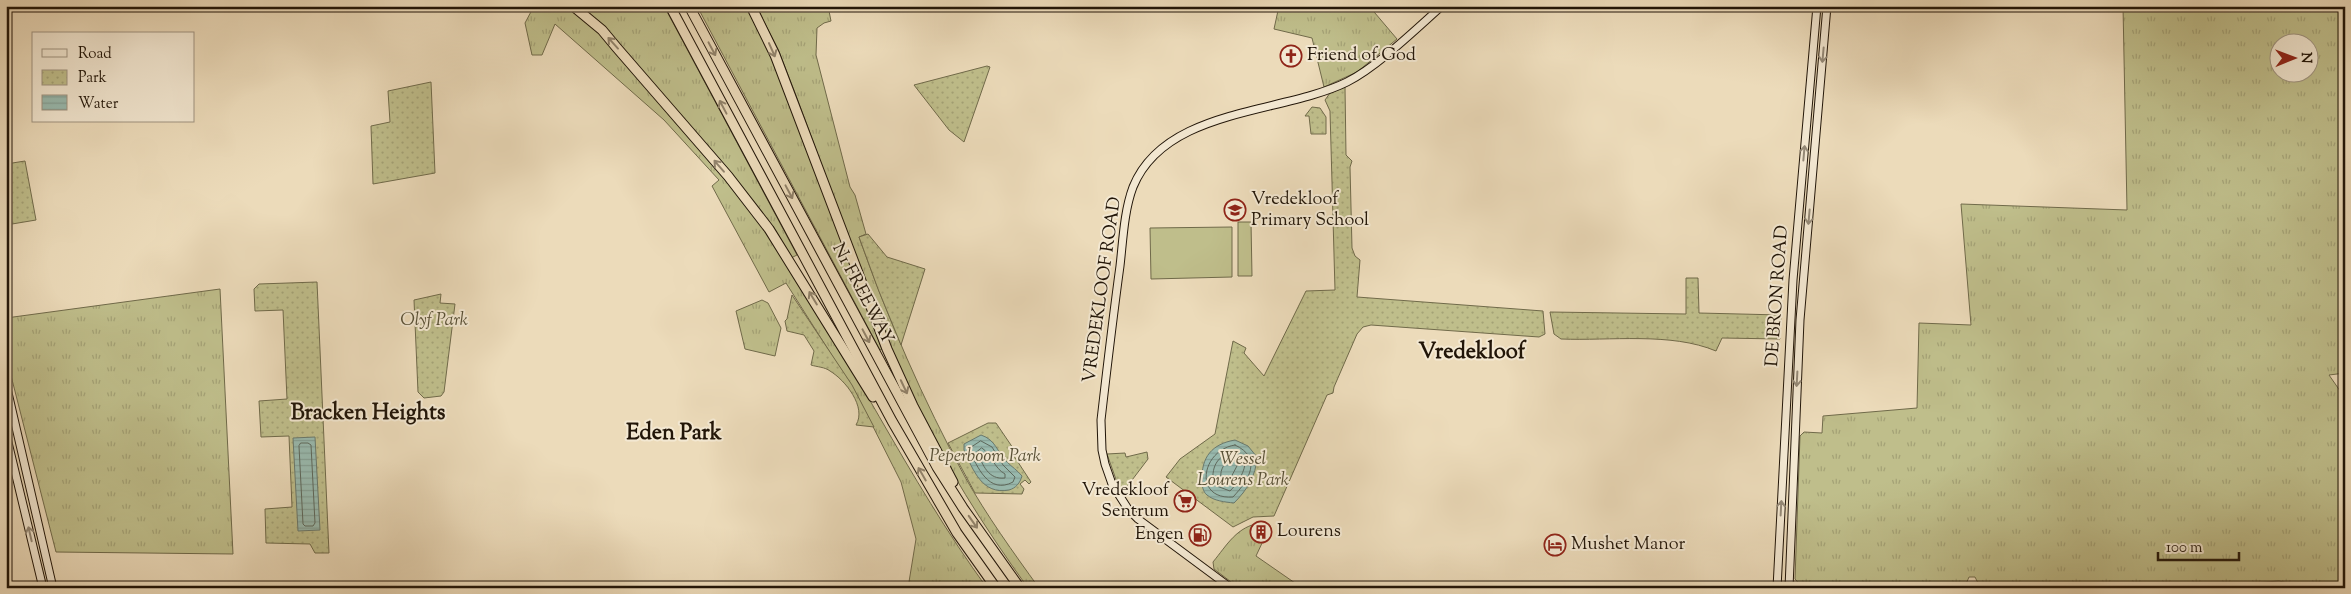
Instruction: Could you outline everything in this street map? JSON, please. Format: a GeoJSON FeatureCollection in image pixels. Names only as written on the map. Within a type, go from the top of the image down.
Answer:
{"type":"FeatureCollection","features":[{"type":"Feature","properties":{"kind":"highway"},"geometry":{"type":"LineString","coordinates":[[573,6],[602,30],[728,176],[758,214],[795,268],[881,410],[896,427]]}},
{"type":"Feature","properties":{"kind":"highway","name":"N1 FREEWAY"},"geometry":{"type":"LineString","coordinates":[[670,6],[896,427],[957,533],[996,588]]}},
{"type":"Feature","properties":{"kind":"highway","name":"N1 FREEWAY"},"geometry":{"type":"LineString","coordinates":[[689,6],[912,422],[963,508],[1020,588]]}},
{"type":"Feature","properties":{"kind":"highway"},"geometry":{"type":"LineString","coordinates":[[751,6],[775,55],[887,349],[913,406],[953,483],[963,508]]}},
{"type":"Feature","properties":{"kind":"street","name":"VREDEKLOOF ROAD"},"geometry":{"type":"LineString","coordinates":[[1232,588],[1138,519],[1117,492],[1105,464],[1102,450],[1101,420],[1124,231],[1133,188],[1149,162],[1178,138],[1218,120],[1308,96],[1350,81],[1367,70],[1442,6]]}},
{"type":"Feature","properties":{"kind":"street","name":"DE BRON ROAD"},"geometry":{"type":"LineString","coordinates":[[1777,588],[1793,290],[1817,6]]}},
{"type":"Feature","properties":{"kind":"street","name":"DE BRON ROAD"},"geometry":{"type":"LineString","coordinates":[[1788,588],[1800,320],[1827,6]]}},
{"type":"Feature","properties":{"kind":"street"},"geometry":{"type":"LineString","coordinates":[[6,384],[53,588]]}},
{"type":"Feature","properties":{"kind":"street"},"geometry":{"type":"LineString","coordinates":[[6,434],[43,588]]}},
{"type":"Feature","properties":{"kind":"green space"},"geometry":{"type":"Polygon","coordinates":[[[531,6],[567,6],[585,20],[607,41],[735,190],[802,285],[904,460],[987,588],[908,588],[916,539],[901,482],[857,395],[786,283],[769,292],[712,186],[719,180],[664,120],[555,24],[542,55],[532,55],[525,23],[533,8],[531,6]]]}},
{"type":"Feature","properties":{"kind":"green space"},"geometry":{"type":"Polygon","coordinates":[[[577,6],[664,6],[797,255],[791,258],[722,165],[577,6]]]}},
{"type":"Feature","properties":{"kind":"green space"},"geometry":{"type":"Polygon","coordinates":[[[697,6],[746,6],[771,55],[882,349],[880,350],[697,6]]]}},
{"type":"Feature","properties":{"kind":"green space"},"geometry":{"type":"Polygon","coordinates":[[[756,6],[828,6],[831,21],[817,28],[816,55],[850,187],[855,195],[866,234],[859,237],[907,359],[935,419],[982,506],[1039,588],[1028,588],[996,542],[951,471],[924,421],[893,354],[876,311],[778,49],[756,6]]]}},
{"type":"Feature","properties":{"kind":"green space"},"geometry":{"type":"Polygon","coordinates":[[[1279,6],[1369,6],[1397,39],[1357,72],[1324,87],[1312,38],[1274,29],[1279,6]]]}},
{"type":"Feature","properties":{"kind":"green space"},"geometry":{"type":"Polygon","coordinates":[[[2123,6],[2345,6],[2345,373],[2329,375],[2345,398],[2345,588],[2279,581],[1985,587],[1978,583],[1975,577],[1969,577],[1966,584],[1960,587],[1811,588],[1801,586],[1795,579],[1800,436],[1804,432],[1822,433],[1823,416],[1917,408],[1919,323],[1971,325],[1961,204],[2127,210],[2123,6]]]}},
{"type":"Feature","properties":{"kind":"green space"},"geometry":{"type":"Polygon","coordinates":[[[987,66],[990,67],[964,142],[949,130],[914,85],[987,66]]]}},
{"type":"Feature","properties":{"kind":"green space"},"geometry":{"type":"Polygon","coordinates":[[[431,82],[435,173],[373,184],[371,126],[390,122],[388,91],[431,82]]]}},
{"type":"Feature","properties":{"kind":"green space","name":"Wessel Lourens Park"},"geometry":{"type":"Polygon","coordinates":[[[1345,87],[1346,155],[1352,161],[1350,167],[1352,248],[1355,256],[1360,260],[1357,297],[1543,311],[1545,334],[1539,337],[1371,325],[1363,327],[1357,334],[1333,393],[1327,395],[1274,516],[1253,517],[1233,527],[1166,477],[1180,459],[1215,434],[1233,341],[1246,348],[1244,353],[1264,376],[1306,291],[1335,290],[1330,111],[1325,100],[1330,93],[1345,87]]]}},
{"type":"Feature","properties":{"kind":"green space"},"geometry":{"type":"Polygon","coordinates":[[[1312,107],[1320,108],[1326,117],[1326,134],[1311,134],[1309,116],[1305,116],[1312,107]]]}},
{"type":"Feature","properties":{"kind":"green space"},"geometry":{"type":"Polygon","coordinates":[[[25,161],[36,220],[6,225],[6,164],[25,161]]]}},
{"type":"Feature","properties":{"kind":"green space"},"geometry":{"type":"Polygon","coordinates":[[[1238,222],[1251,222],[1252,276],[1238,276],[1238,222]]]}},
{"type":"Feature","properties":{"kind":"green space"},"geometry":{"type":"Polygon","coordinates":[[[1232,227],[1232,277],[1151,279],[1150,228],[1232,227]]]}},
{"type":"Feature","properties":{"kind":"green space"},"geometry":{"type":"Polygon","coordinates":[[[868,234],[887,257],[925,269],[901,345],[859,237],[868,234]]]}},
{"type":"Feature","properties":{"kind":"green space"},"geometry":{"type":"Polygon","coordinates":[[[1686,278],[1698,278],[1699,313],[1781,315],[1780,339],[1722,338],[1716,351],[1680,341],[1660,339],[1561,339],[1554,334],[1550,312],[1686,314],[1686,278]]]}},
{"type":"Feature","properties":{"kind":"green space"},"geometry":{"type":"Polygon","coordinates":[[[317,282],[329,553],[315,553],[310,544],[266,543],[265,509],[292,507],[289,436],[261,437],[259,401],[287,399],[283,310],[255,311],[254,289],[259,284],[317,282]]]}},
{"type":"Feature","properties":{"kind":"green space"},"geometry":{"type":"Polygon","coordinates":[[[220,289],[233,554],[56,552],[6,356],[6,318],[220,289]]]}},
{"type":"Feature","properties":{"kind":"green space","name":"Olyf Park"},"geometry":{"type":"Polygon","coordinates":[[[441,294],[440,303],[455,304],[444,392],[441,396],[424,398],[418,392],[414,300],[441,294]]]}},
{"type":"Feature","properties":{"kind":"green space"},"geometry":{"type":"Polygon","coordinates":[[[792,295],[852,385],[874,427],[856,425],[859,418],[859,410],[857,402],[848,387],[828,370],[811,365],[814,351],[804,335],[787,331],[785,321],[792,295]]]}},
{"type":"Feature","properties":{"kind":"green space"},"geometry":{"type":"Polygon","coordinates":[[[762,300],[768,303],[781,328],[775,356],[745,349],[736,311],[762,300]]]}},
{"type":"Feature","properties":{"kind":"green space","name":"Peperboom Park"},"geometry":{"type":"Polygon","coordinates":[[[988,423],[996,423],[1015,451],[1012,453],[1031,482],[1029,484],[1025,480],[1020,484],[1024,489],[1022,494],[975,493],[948,443],[988,423]]]}},
{"type":"Feature","properties":{"kind":"green space"},"geometry":{"type":"Polygon","coordinates":[[[1147,452],[1148,459],[1126,488],[1122,490],[1119,488],[1107,454],[1125,453],[1126,457],[1147,452]]]}},
{"type":"Feature","properties":{"kind":"green space"},"geometry":{"type":"Polygon","coordinates":[[[1261,523],[1254,536],[1263,541],[1256,556],[1295,583],[1296,588],[1239,588],[1214,569],[1213,562],[1233,537],[1245,528],[1261,523]]]}},
{"type":"Feature","properties":{"kind":"water"},"geometry":{"type":"Polygon","coordinates":[[[981,435],[993,443],[1007,462],[1022,476],[1014,488],[1000,491],[992,489],[985,485],[975,473],[964,450],[964,444],[981,435]]]}},
{"type":"Feature","properties":{"kind":"water"},"geometry":{"type":"Polygon","coordinates":[[[315,437],[320,530],[298,531],[293,438],[315,437]]]}},
{"type":"Feature","properties":{"kind":"water"},"geometry":{"type":"Polygon","coordinates":[[[1235,440],[1248,446],[1257,457],[1255,470],[1250,482],[1234,503],[1213,499],[1206,494],[1203,487],[1202,473],[1206,459],[1214,448],[1235,440]]]}},
{"type":"Feature","properties":{"kind":"place","name":"Friend of God"},"geometry":{"type":"Point","coordinates":[1291,56]}},
{"type":"Feature","properties":{"kind":"place","name":"Vredekloof Primary School"},"geometry":{"type":"Point","coordinates":[1235,210]}},
{"type":"Feature","properties":{"kind":"place","name":"Vredekloof Sentrum"},"geometry":{"type":"Point","coordinates":[1185,501]}},
{"type":"Feature","properties":{"kind":"place","name":"Lourens"},"geometry":{"type":"Point","coordinates":[1261,532]}},
{"type":"Feature","properties":{"kind":"place","name":"Engen"},"geometry":{"type":"Point","coordinates":[1200,535]}},
{"type":"Feature","properties":{"kind":"place","name":"Mushet Manor"},"geometry":{"type":"Point","coordinates":[1555,545]}},
{"type":"Feature","properties":{"kind":"district","name":"Vredekloof"},"geometry":{"type":"Point","coordinates":[1472,353]}},
{"type":"Feature","properties":{"kind":"district","name":"Bracken Heights"},"geometry":{"type":"Point","coordinates":[368,414]}},
{"type":"Feature","properties":{"kind":"district","name":"Eden Park"},"geometry":{"type":"Point","coordinates":[674,434]}}]}
